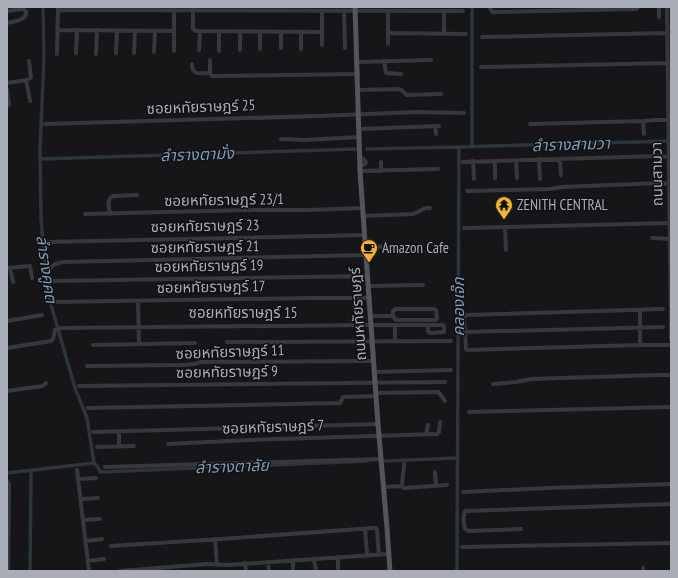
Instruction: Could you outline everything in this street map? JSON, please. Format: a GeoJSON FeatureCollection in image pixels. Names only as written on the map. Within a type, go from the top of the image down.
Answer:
{"type":"FeatureCollection","features":[{"type":"Feature","properties":{"kind":"main road","name":"ถนนหทัยราษฎร์"},"geometry":{"type":"LineString","coordinates":[[356,9],[360,169],[380,459],[390,571]]}},
{"type":"Feature","properties":{"kind":"street"},"geometry":{"type":"LineString","coordinates":[[490,7],[493,12],[553,9],[636,9],[638,7]]}},
{"type":"Feature","properties":{"kind":"street"},"geometry":{"type":"LineString","coordinates":[[658,7],[659,17]]}},
{"type":"Feature","properties":{"kind":"street","name":"ถนนสามวา"},"geometry":{"type":"LineString","coordinates":[[667,7],[668,63],[670,83],[669,148],[671,340]]}},
{"type":"Feature","properties":{"kind":"street"},"geometry":{"type":"LineString","coordinates":[[57,54],[58,8],[322,11],[344,11],[356,9],[388,11],[463,11]]}},
{"type":"Feature","properties":{"kind":"street"},"geometry":{"type":"LineString","coordinates":[[7,12],[22,9],[26,11],[25,18],[7,23]]}},
{"type":"Feature","properties":{"kind":"street"},"geometry":{"type":"LineString","coordinates":[[174,10],[174,51]]}},
{"type":"Feature","properties":{"kind":"street"},"geometry":{"type":"LineString","coordinates":[[193,10],[194,31],[322,32]]}},
{"type":"Feature","properties":{"kind":"street"},"geometry":{"type":"LineString","coordinates":[[322,11],[322,45]]}},
{"type":"Feature","properties":{"kind":"street"},"geometry":{"type":"LineString","coordinates":[[344,11],[345,48]]}},
{"type":"Feature","properties":{"kind":"street"},"geometry":{"type":"LineString","coordinates":[[388,11],[388,44]]}},
{"type":"Feature","properties":{"kind":"street"},"geometry":{"type":"LineString","coordinates":[[444,11],[444,34]]}},
{"type":"Feature","properties":{"kind":"street"},"geometry":{"type":"LineString","coordinates":[[58,30],[174,31]]}},
{"type":"Feature","properties":{"kind":"street"},"geometry":{"type":"LineString","coordinates":[[76,53],[77,30]]}},
{"type":"Feature","properties":{"kind":"street"},"geometry":{"type":"LineString","coordinates":[[96,54],[97,30]]}},
{"type":"Feature","properties":{"kind":"street"},"geometry":{"type":"LineString","coordinates":[[116,53],[117,31]]}},
{"type":"Feature","properties":{"kind":"street"},"geometry":{"type":"LineString","coordinates":[[134,53],[135,31]]}},
{"type":"Feature","properties":{"kind":"street"},"geometry":{"type":"LineString","coordinates":[[154,52],[155,31]]}},
{"type":"Feature","properties":{"kind":"street"},"geometry":{"type":"LineString","coordinates":[[200,32],[200,50]]}},
{"type":"Feature","properties":{"kind":"street"},"geometry":{"type":"LineString","coordinates":[[219,32],[220,51]]}},
{"type":"Feature","properties":{"kind":"street"},"geometry":{"type":"LineString","coordinates":[[240,32],[240,50]]}},
{"type":"Feature","properties":{"kind":"street"},"geometry":{"type":"LineString","coordinates":[[260,32],[260,50]]}},
{"type":"Feature","properties":{"kind":"street"},"geometry":{"type":"LineString","coordinates":[[281,32],[281,48]]}},
{"type":"Feature","properties":{"kind":"street"},"geometry":{"type":"LineString","coordinates":[[301,32],[301,49]]}},
{"type":"Feature","properties":{"kind":"street"},"geometry":{"type":"LineString","coordinates":[[388,33],[466,34]]}},
{"type":"Feature","properties":{"kind":"street"},"geometry":{"type":"LineString","coordinates":[[482,37],[667,33]]}},
{"type":"Feature","properties":{"kind":"street"},"geometry":{"type":"LineString","coordinates":[[210,60],[210,73]]}},
{"type":"Feature","properties":{"kind":"street"},"geometry":{"type":"LineString","coordinates":[[358,62],[431,60]]}},
{"type":"Feature","properties":{"kind":"street"},"geometry":{"type":"LineString","coordinates":[[7,83],[30,79],[29,61]]}},
{"type":"Feature","properties":{"kind":"street"},"geometry":{"type":"LineString","coordinates":[[384,61],[386,73],[401,74]]}},
{"type":"Feature","properties":{"kind":"street"},"geometry":{"type":"LineString","coordinates":[[481,67],[668,63]]}},
{"type":"Feature","properties":{"kind":"street"},"geometry":{"type":"LineString","coordinates":[[192,64],[194,71],[197,73],[210,73],[212,76],[358,74]]}},
{"type":"Feature","properties":{"kind":"street"},"geometry":{"type":"LineString","coordinates":[[26,80],[30,101]]}},
{"type":"Feature","properties":{"kind":"street"},"geometry":{"type":"LineString","coordinates":[[7,88],[10,105]]}},
{"type":"Feature","properties":{"kind":"street"},"geometry":{"type":"LineString","coordinates":[[358,90],[399,89],[407,95],[442,94]]}},
{"type":"Feature","properties":{"kind":"street","name":"ซอยหทัยราษฎร์ 25"},"geometry":{"type":"LineString","coordinates":[[45,124],[417,112],[464,113]]}},
{"type":"Feature","properties":{"kind":"street"},"geometry":{"type":"LineString","coordinates":[[450,112],[450,118]]}},
{"type":"Feature","properties":{"kind":"street"},"geometry":{"type":"LineString","coordinates":[[530,124],[669,120]]}},
{"type":"Feature","properties":{"kind":"street"},"geometry":{"type":"LineString","coordinates":[[643,121],[644,134]]}},
{"type":"Feature","properties":{"kind":"street"},"geometry":{"type":"LineString","coordinates":[[359,129],[437,126],[436,134]]}},
{"type":"Feature","properties":{"kind":"street"},"geometry":{"type":"LineString","coordinates":[[281,140],[360,137]]}},
{"type":"Feature","properties":{"kind":"street"},"geometry":{"type":"LineString","coordinates":[[464,162],[659,156],[670,157]]}},
{"type":"Feature","properties":{"kind":"street"},"geometry":{"type":"LineString","coordinates":[[539,159],[540,179]]}},
{"type":"Feature","properties":{"kind":"street"},"geometry":{"type":"LineString","coordinates":[[560,159],[561,175]]}},
{"type":"Feature","properties":{"kind":"street"},"geometry":{"type":"LineString","coordinates":[[516,160],[517,178]]}},
{"type":"Feature","properties":{"kind":"street"},"geometry":{"type":"LineString","coordinates":[[473,161],[474,179]]}},
{"type":"Feature","properties":{"kind":"street"},"geometry":{"type":"LineString","coordinates":[[495,161],[495,178]]}},
{"type":"Feature","properties":{"kind":"street"},"geometry":{"type":"LineString","coordinates":[[381,162],[381,171]]}},
{"type":"Feature","properties":{"kind":"street"},"geometry":{"type":"LineString","coordinates":[[360,169],[381,171],[438,169]]}},
{"type":"Feature","properties":{"kind":"street"},"geometry":{"type":"LineString","coordinates":[[467,191],[670,184]]}},
{"type":"Feature","properties":{"kind":"street"},"geometry":{"type":"LineString","coordinates":[[110,214],[108,201],[110,198],[113,196],[137,195]]}},
{"type":"Feature","properties":{"kind":"street","name":"ซอยหทัยราษฎร์ 23/1"},"geometry":{"type":"LineString","coordinates":[[85,214],[363,208]]}},
{"type":"Feature","properties":{"kind":"street"},"geometry":{"type":"LineString","coordinates":[[363,216],[414,214],[426,208],[430,208]]}},
{"type":"Feature","properties":{"kind":"street"},"geometry":{"type":"LineString","coordinates":[[464,228],[670,223]]}},
{"type":"Feature","properties":{"kind":"street"},"geometry":{"type":"LineString","coordinates":[[505,227],[506,250]]}},
{"type":"Feature","properties":{"kind":"street","name":"ซอยหทัยราษฎร์ 23"},"geometry":{"type":"LineString","coordinates":[[46,242],[365,236]]}},
{"type":"Feature","properties":{"kind":"street"},"geometry":{"type":"LineString","coordinates":[[652,238],[670,239]]}},
{"type":"Feature","properties":{"kind":"street"},"geometry":{"type":"LineString","coordinates":[[366,247],[411,246]]}},
{"type":"Feature","properties":{"kind":"street","name":"ซอยหทัยราษฎร์ 21"},"geometry":{"type":"LineString","coordinates":[[47,271],[55,264],[63,262],[366,255]]}},
{"type":"Feature","properties":{"kind":"street"},"geometry":{"type":"LineString","coordinates":[[13,282],[9,268],[30,266],[32,278]]}},
{"type":"Feature","properties":{"kind":"street","name":"ซอยหทัยราษฎร์ 19"},"geometry":{"type":"LineString","coordinates":[[51,282],[368,276]]}},
{"type":"Feature","properties":{"kind":"street"},"geometry":{"type":"LineString","coordinates":[[369,286],[423,284]]}},
{"type":"Feature","properties":{"kind":"street","name":"ซอยหทัยราษฎร์ 17"},"geometry":{"type":"LineString","coordinates":[[52,302],[370,298]]}},
{"type":"Feature","properties":{"kind":"street"},"geometry":{"type":"LineString","coordinates":[[138,301],[139,344]]}},
{"type":"Feature","properties":{"kind":"street"},"geometry":{"type":"LineString","coordinates":[[371,316],[393,316],[396,320],[402,321],[437,319],[436,310],[434,309],[396,309],[393,311],[393,316]]}},
{"type":"Feature","properties":{"kind":"street"},"geometry":{"type":"LineString","coordinates":[[663,309],[466,315],[464,317],[466,349],[640,344],[671,345]]}},
{"type":"Feature","properties":{"kind":"street"},"geometry":{"type":"LineString","coordinates":[[640,310],[640,344]]}},
{"type":"Feature","properties":{"kind":"street"},"geometry":{"type":"LineString","coordinates":[[7,320],[42,315]]}},
{"type":"Feature","properties":{"kind":"street","name":"ซอยหทัยราษฎร์ 15"},"geometry":{"type":"LineString","coordinates":[[7,348],[51,341],[57,329],[139,326],[428,324]]}},
{"type":"Feature","properties":{"kind":"street"},"geometry":{"type":"LineString","coordinates":[[395,325],[395,341]]}},
{"type":"Feature","properties":{"kind":"street"},"geometry":{"type":"LineString","coordinates":[[464,332],[663,327]]}},
{"type":"Feature","properties":{"kind":"street"},"geometry":{"type":"LineString","coordinates":[[227,342],[451,341]]}},
{"type":"Feature","properties":{"kind":"street"},"geometry":{"type":"LineString","coordinates":[[93,345],[195,343]]}},
{"type":"Feature","properties":{"kind":"street","name":"ซอยหทัยราษฎร์ 11"},"geometry":{"type":"LineString","coordinates":[[87,366],[181,365],[201,362],[374,361]]}},
{"type":"Feature","properties":{"kind":"street"},"geometry":{"type":"LineString","coordinates":[[375,372],[452,370]]}},
{"type":"Feature","properties":{"kind":"street"},"geometry":{"type":"LineString","coordinates":[[493,384],[531,379],[671,375]]}},
{"type":"Feature","properties":{"kind":"street","name":"ซอยหทัยราษฎร์ 9"},"geometry":{"type":"LineString","coordinates":[[79,386],[446,382]]}},
{"type":"Feature","properties":{"kind":"street"},"geometry":{"type":"LineString","coordinates":[[7,391],[43,386],[46,383]]}},
{"type":"Feature","properties":{"kind":"street"},"geometry":{"type":"LineString","coordinates":[[88,408],[340,402],[343,397],[376,394],[438,392],[445,401]]}},
{"type":"Feature","properties":{"kind":"street"},"geometry":{"type":"LineString","coordinates":[[469,412],[671,407]]}},
{"type":"Feature","properties":{"kind":"street"},"geometry":{"type":"LineString","coordinates":[[428,425],[426,434],[438,433],[440,422]]}},
{"type":"Feature","properties":{"kind":"street"},"geometry":{"type":"LineString","coordinates":[[93,432],[378,424]]}},
{"type":"Feature","properties":{"kind":"street"},"geometry":{"type":"LineString","coordinates":[[119,431],[119,446]]}},
{"type":"Feature","properties":{"kind":"street","name":"ซอยหทัยราษฎร์ 7"},"geometry":{"type":"LineString","coordinates":[[168,444],[426,434]]}},
{"type":"Feature","properties":{"kind":"street"},"geometry":{"type":"LineString","coordinates":[[97,446],[134,446]]}},
{"type":"Feature","properties":{"kind":"street"},"geometry":{"type":"LineString","coordinates":[[105,467],[380,459]]}},
{"type":"Feature","properties":{"kind":"street"},"geometry":{"type":"LineString","coordinates":[[402,486],[404,464]]}},
{"type":"Feature","properties":{"kind":"street"},"geometry":{"type":"LineString","coordinates":[[77,470],[89,571]]}},
{"type":"Feature","properties":{"kind":"street"},"geometry":{"type":"LineString","coordinates":[[435,472],[436,486]]}},
{"type":"Feature","properties":{"kind":"street"},"geometry":{"type":"LineString","coordinates":[[78,479],[96,478]]}},
{"type":"Feature","properties":{"kind":"street"},"geometry":{"type":"LineString","coordinates":[[7,481],[9,484],[8,571]]}},
{"type":"Feature","properties":{"kind":"street"},"geometry":{"type":"LineString","coordinates":[[462,492],[671,484]]}},
{"type":"Feature","properties":{"kind":"street"},"geometry":{"type":"LineString","coordinates":[[383,487],[402,486],[404,488],[447,485]]}},
{"type":"Feature","properties":{"kind":"street"},"geometry":{"type":"LineString","coordinates":[[81,499],[98,498]]}},
{"type":"Feature","properties":{"kind":"street"},"geometry":{"type":"LineString","coordinates":[[521,529],[470,531],[465,529],[463,514],[465,510],[671,504]]}},
{"type":"Feature","properties":{"kind":"street"},"geometry":{"type":"LineString","coordinates":[[83,520],[100,519]]}},
{"type":"Feature","properties":{"kind":"street"},"geometry":{"type":"LineString","coordinates":[[110,546],[376,528],[379,555]]}},
{"type":"Feature","properties":{"kind":"street"},"geometry":{"type":"LineString","coordinates":[[365,529],[367,555]]}},
{"type":"Feature","properties":{"kind":"street"},"geometry":{"type":"LineString","coordinates":[[86,541],[102,539]]}},
{"type":"Feature","properties":{"kind":"street"},"geometry":{"type":"LineString","coordinates":[[215,540],[219,564],[222,571]]}},
{"type":"Feature","properties":{"kind":"street"},"geometry":{"type":"LineString","coordinates":[[462,547],[671,544]]}},
{"type":"Feature","properties":{"kind":"street"},"geometry":{"type":"LineString","coordinates":[[120,571],[186,568],[207,564],[268,562],[388,554]]}},
{"type":"Feature","properties":{"kind":"street"},"geometry":{"type":"LineString","coordinates":[[338,557],[338,569]]}},
{"type":"Feature","properties":{"kind":"street"},"geometry":{"type":"LineString","coordinates":[[88,561],[104,559]]}},
{"type":"Feature","properties":{"kind":"street"},"geometry":{"type":"LineString","coordinates":[[314,559],[316,571]]}},
{"type":"Feature","properties":{"kind":"street"},"geometry":{"type":"LineString","coordinates":[[293,560],[293,571]]}},
{"type":"Feature","properties":{"kind":"street"},"geometry":{"type":"LineString","coordinates":[[268,562],[269,571]]}},
{"type":"Feature","properties":{"kind":"street"},"geometry":{"type":"LineString","coordinates":[[245,563],[246,571]]}},
{"type":"Feature","properties":{"kind":"waterway","name":"ลำรางคูคต"},"geometry":{"type":"LineString","coordinates":[[7,473],[94,463],[87,418],[75,388],[47,291],[41,218],[40,150],[44,57],[43,7]]}},
{"type":"Feature","properties":{"kind":"waterway","name":"คลองเจ๊ก"},"geometry":{"type":"LineString","coordinates":[[472,7],[472,147]]}},
{"type":"Feature","properties":{"kind":"waterway","name":"คลองเจ๊ก"},"geometry":{"type":"LineString","coordinates":[[457,571],[459,147],[671,141]]}},
{"type":"Feature","properties":{"kind":"waterway","name":"ลำรางตามั่ง"},"geometry":{"type":"LineString","coordinates":[[367,149],[459,147]]}},
{"type":"Feature","properties":{"kind":"waterway","name":"ลำรางตามั่ง"},"geometry":{"type":"LineString","coordinates":[[40,159],[355,149]]}},
{"type":"Feature","properties":{"kind":"waterway","name":"ลำรางตาลัย"},"geometry":{"type":"LineString","coordinates":[[385,461],[457,458]]}},
{"type":"Feature","properties":{"kind":"waterway","name":"ลำรางตาลัย"},"geometry":{"type":"LineString","coordinates":[[94,463],[100,472],[367,461]]}},
{"type":"Feature","properties":{"kind":"waterway"},"geometry":{"type":"LineString","coordinates":[[30,571],[31,470]]}},
{"type":"Feature","properties":{"kind":"place","name":"ZENITH CENTRAL"},"geometry":{"type":"Point","coordinates":[504,220]}},
{"type":"Feature","properties":{"kind":"place","name":"Amazon Cafe"},"geometry":{"type":"Point","coordinates":[369,263]}},
{"type":"Feature","properties":{"kind":"water label","name":"ลำรางสามวา"},"geometry":{"type":"Point","coordinates":[571,144]}}]}
